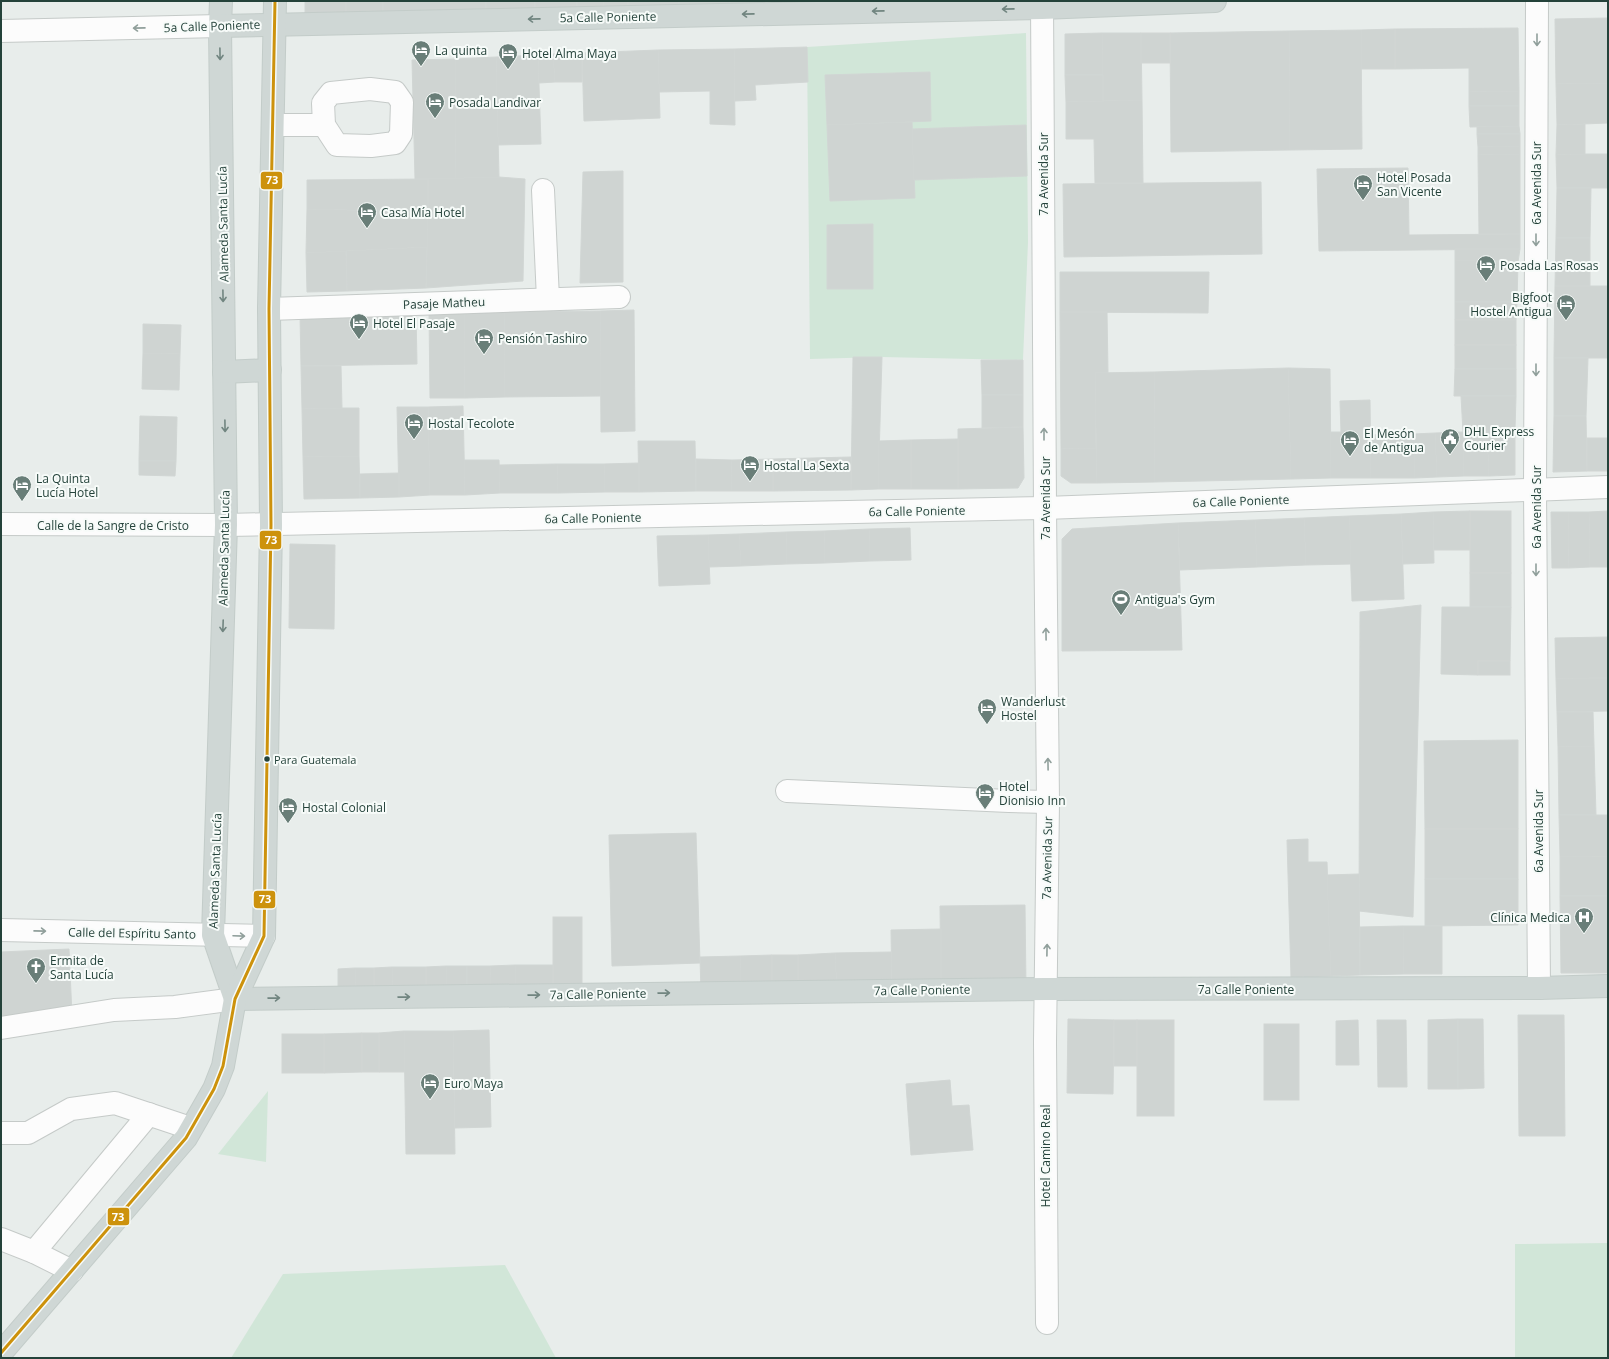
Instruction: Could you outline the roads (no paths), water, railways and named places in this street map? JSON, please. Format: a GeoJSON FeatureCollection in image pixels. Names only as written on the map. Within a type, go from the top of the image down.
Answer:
{"type":"FeatureCollection","features":[{"type":"Feature","properties":{"kind":"main road","name":"Alameda Santa Lucía"},"geometry":{"type":"LineString","coordinates":[[221,1],[220,26],[226,526],[213,934],[235,999]]}},
{"type":"Feature","properties":{"kind":"main road"},"geometry":{"type":"LineString","coordinates":[[1,1353],[186,1138],[190,1128],[214,1089],[223,1066],[235,999],[264,936],[271,524],[269,309],[276,1]]}},
{"type":"Feature","properties":{"kind":"main road","name":"5a Calle Poniente"},"geometry":{"type":"LineString","coordinates":[[220,26],[1215,1]]}},
{"type":"Feature","properties":{"kind":"main road"},"geometry":{"type":"LineString","coordinates":[[224,372],[270,370]]}},
{"type":"Feature","properties":{"kind":"main road","name":"7a Calle Poniente"},"geometry":{"type":"LineString","coordinates":[[235,999],[1046,989],[1539,988],[1608,986]]}},
{"type":"Feature","properties":{"kind":"street","name":"6a Avenida Sur"},"geometry":{"type":"LineString","coordinates":[[1537,1],[1535,490],[1539,988]]}},
{"type":"Feature","properties":{"kind":"street","name":"7a Avenida Sur"},"geometry":{"type":"LineString","coordinates":[[1042,5],[1048,802],[1046,989]]}},
{"type":"Feature","properties":{"kind":"street","name":"5a Calle Poniente"},"geometry":{"type":"LineString","coordinates":[[1,31],[220,26]]}},
{"type":"Feature","properties":{"kind":"street"},"geometry":{"type":"LineString","coordinates":[[273,125],[324,125]]}},
{"type":"Feature","properties":{"kind":"street"},"geometry":{"type":"LineString","coordinates":[[543,190],[548,299]]}},
{"type":"Feature","properties":{"kind":"street","name":"Pasaje Matheu"},"geometry":{"type":"LineString","coordinates":[[269,309],[619,297]]}},
{"type":"Feature","properties":{"kind":"street","name":"6a Calle Poniente"},"geometry":{"type":"LineString","coordinates":[[226,526],[1045,508],[1608,487]]}},
{"type":"Feature","properties":{"kind":"street","name":"Calle de la Sangre de Cristo"},"geometry":{"type":"LineString","coordinates":[[1,524],[226,526]]}},
{"type":"Feature","properties":{"kind":"street"},"geometry":{"type":"LineString","coordinates":[[787,791],[1009,802],[1048,802]]}},
{"type":"Feature","properties":{"kind":"street","name":"Calle del Espíritu Santo"},"geometry":{"type":"LineString","coordinates":[[1,930],[264,936]]}},
{"type":"Feature","properties":{"kind":"street","name":"Hotel Camino Real"},"geometry":{"type":"LineString","coordinates":[[1046,989],[1047,1323]]}},
{"type":"Feature","properties":{"kind":"street"},"geometry":{"type":"LineString","coordinates":[[1,1028],[114,1010],[175,1007],[235,999]]}},
{"type":"Feature","properties":{"kind":"street"},"geometry":{"type":"LineString","coordinates":[[1,1134],[28,1133],[71,1109],[115,1103],[190,1128]]}},
{"type":"Feature","properties":{"kind":"street"},"geometry":{"type":"LineString","coordinates":[[34,1252],[149,1114]]}},
{"type":"Feature","properties":{"kind":"street"},"geometry":{"type":"LineString","coordinates":[[1,1239],[34,1252],[72,1271]]}},
{"type":"Feature","properties":{"kind":"place","name":"La quinta"},"geometry":{"type":"Point","coordinates":[421,67]}},
{"type":"Feature","properties":{"kind":"place","name":"Hotel Alma Maya"},"geometry":{"type":"Point","coordinates":[508,70]}},
{"type":"Feature","properties":{"kind":"place","name":"Posada Landivar"},"geometry":{"type":"Point","coordinates":[435,119]}},
{"type":"Feature","properties":{"kind":"place","name":"Hotel Posada San Vicente"},"geometry":{"type":"Point","coordinates":[1363,201]}},
{"type":"Feature","properties":{"kind":"place","name":"Casa Mía Hotel"},"geometry":{"type":"Point","coordinates":[367,229]}},
{"type":"Feature","properties":{"kind":"place","name":"Posada Las Rosas"},"geometry":{"type":"Point","coordinates":[1486,282]}},
{"type":"Feature","properties":{"kind":"place","name":"Bigfoot Hostel Antigua"},"geometry":{"type":"Point","coordinates":[1566,321]}},
{"type":"Feature","properties":{"kind":"place","name":"Hotel El Pasaje"},"geometry":{"type":"Point","coordinates":[359,340]}},
{"type":"Feature","properties":{"kind":"place","name":"Pensión Tashiro"},"geometry":{"type":"Point","coordinates":[484,355]}},
{"type":"Feature","properties":{"kind":"place","name":"Hostal Tecolote"},"geometry":{"type":"Point","coordinates":[414,440]}},
{"type":"Feature","properties":{"kind":"place","name":"DHL Express Courier"},"geometry":{"type":"Point","coordinates":[1450,455]}},
{"type":"Feature","properties":{"kind":"place","name":"El Mesón de Antigua"},"geometry":{"type":"Point","coordinates":[1350,457]}},
{"type":"Feature","properties":{"kind":"place","name":"Hostal La Sexta"},"geometry":{"type":"Point","coordinates":[750,482]}},
{"type":"Feature","properties":{"kind":"place","name":"La Quinta Lucía Hotel"},"geometry":{"type":"Point","coordinates":[22,502]}},
{"type":"Feature","properties":{"kind":"place","name":"Antigua's Gym"},"geometry":{"type":"Point","coordinates":[1121,616]}},
{"type":"Feature","properties":{"kind":"place","name":"Wanderlust Hostel"},"geometry":{"type":"Point","coordinates":[987,725]}},
{"type":"Feature","properties":{"kind":"place","name":"Para Guatemala"},"geometry":{"type":"Point","coordinates":[267,759]}},
{"type":"Feature","properties":{"kind":"place","name":"Hotel Dionisio Inn"},"geometry":{"type":"Point","coordinates":[985,810]}},
{"type":"Feature","properties":{"kind":"place","name":"Hostal Colonial"},"geometry":{"type":"Point","coordinates":[288,824]}},
{"type":"Feature","properties":{"kind":"place","name":"Clínica Medica"},"geometry":{"type":"Point","coordinates":[1584,934]}},
{"type":"Feature","properties":{"kind":"place","name":"Ermita de Santa Lucía"},"geometry":{"type":"Point","coordinates":[36,984]}},
{"type":"Feature","properties":{"kind":"place","name":"Euro Maya"},"geometry":{"type":"Point","coordinates":[430,1100]}}]}
